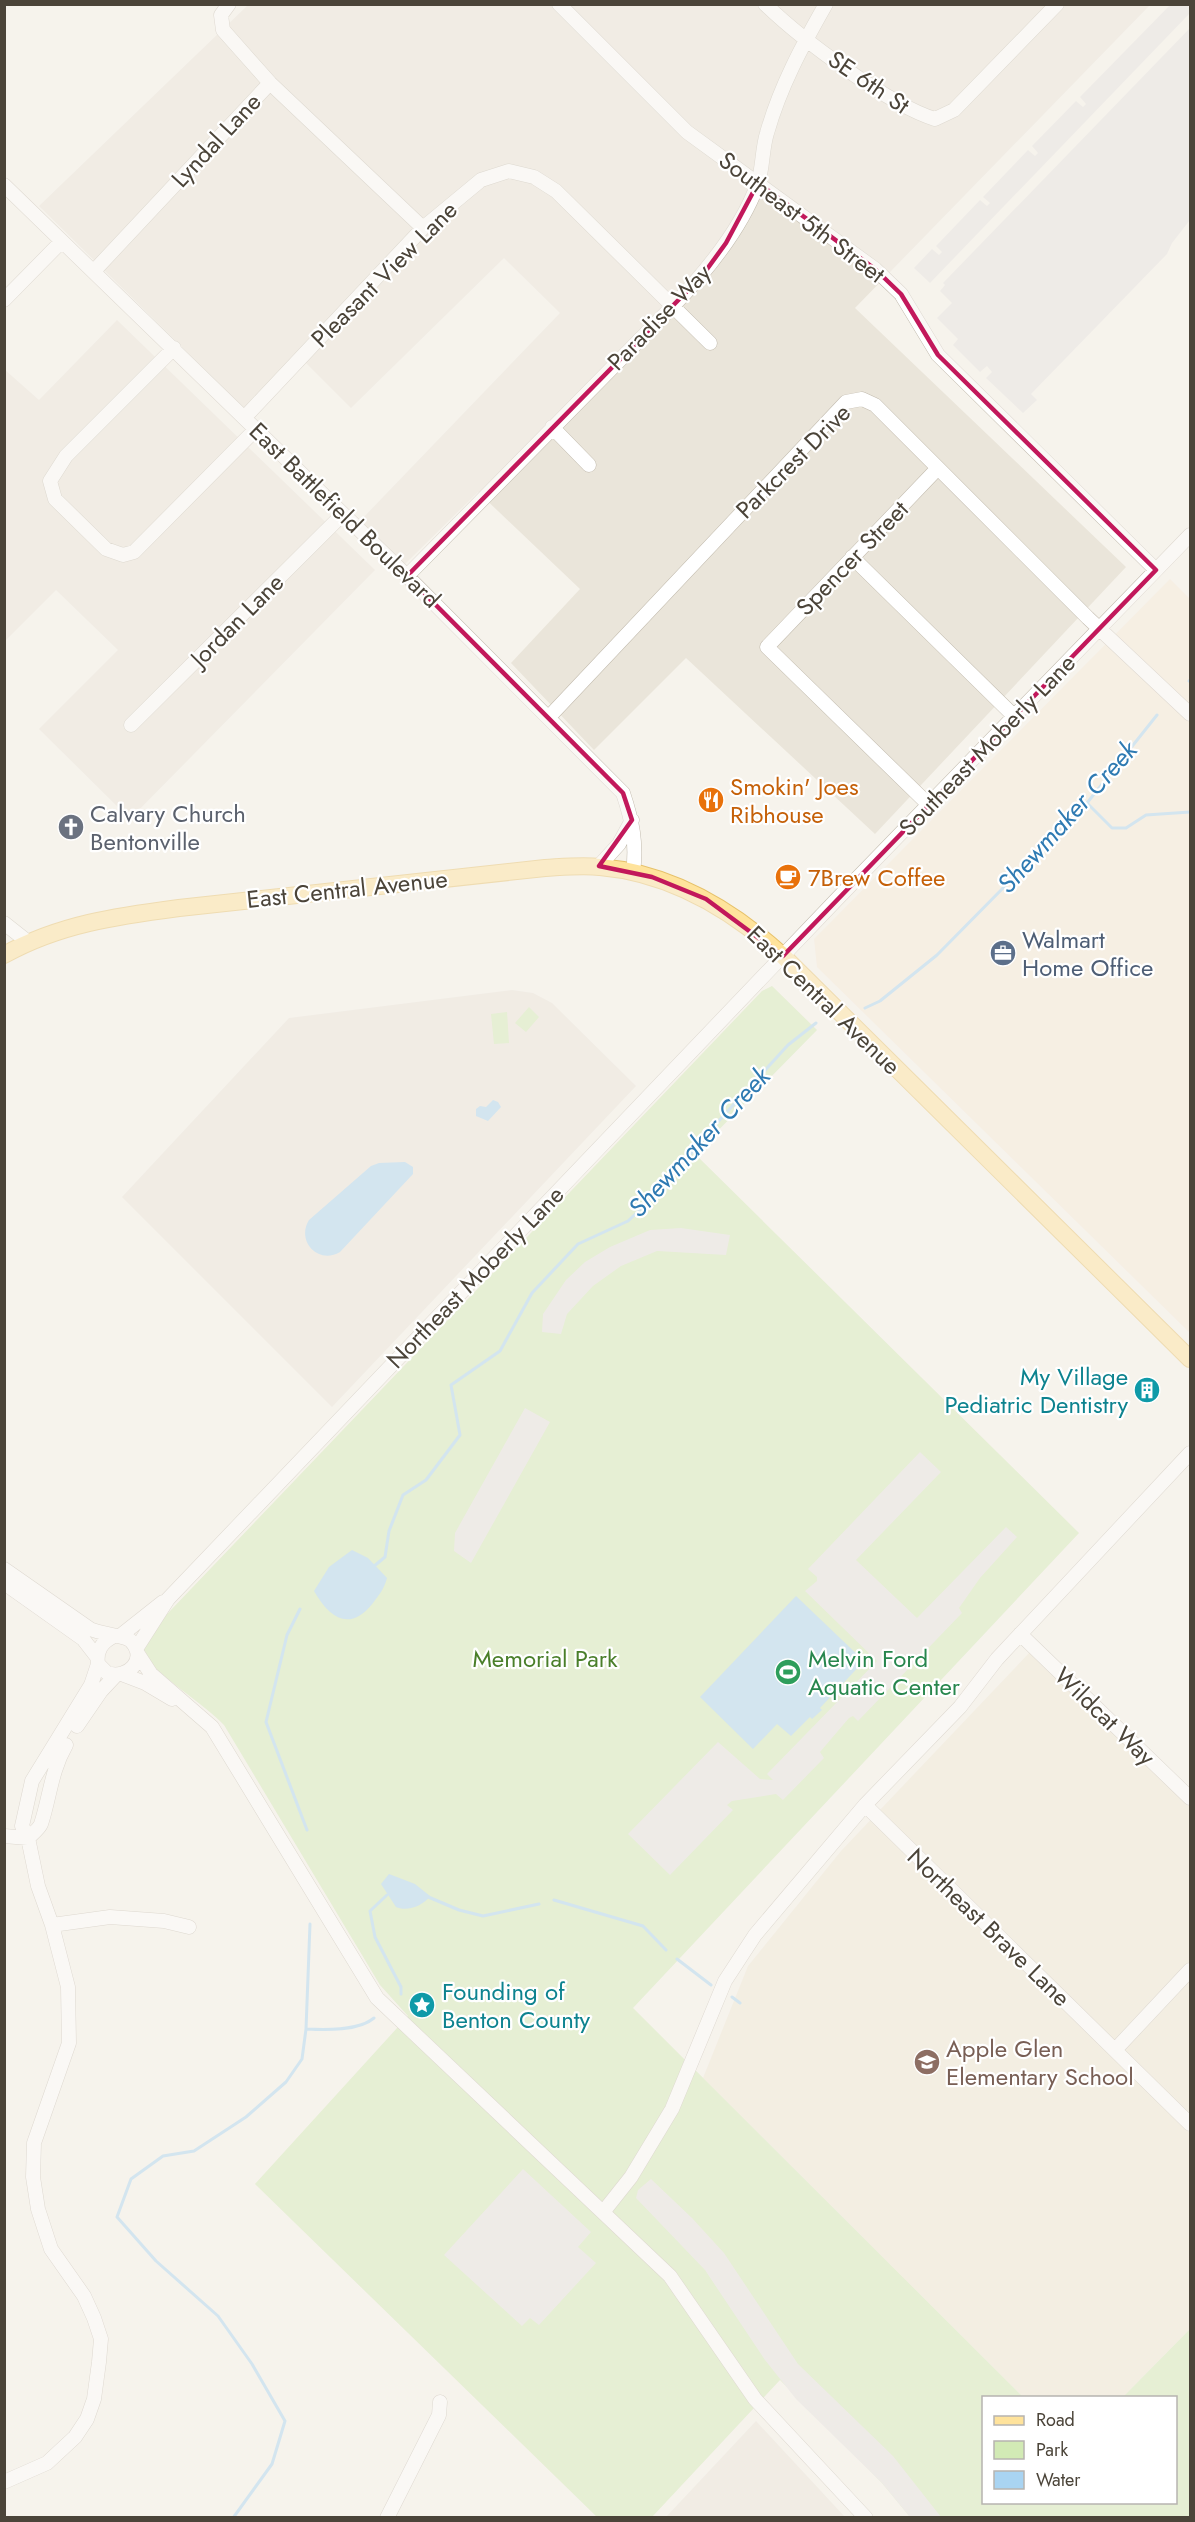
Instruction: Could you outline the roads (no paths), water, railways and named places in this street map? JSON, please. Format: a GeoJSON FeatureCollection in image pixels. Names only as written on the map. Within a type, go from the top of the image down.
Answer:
{"type":"FeatureCollection","features":[{"type":"Feature","properties":{"kind":"main road","name":"East Central Avenue"},"geometry":{"type":"LineString","coordinates":[[4,955],[28,942],[59,930],[119,916],[545,868],[599,866],[633,872],[682,887],[717,905],[756,932],[783,956],[1191,1359]]}},
{"type":"Feature","properties":{"kind":"street","name":"Lyndal Lane"},"geometry":{"type":"LineString","coordinates":[[94,271],[270,82],[222,30],[221,15],[229,4]]}},
{"type":"Feature","properties":{"kind":"street","name":"Southeast 5th Street"},"geometry":{"type":"LineString","coordinates":[[559,4],[687,132],[875,269],[901,294],[938,355],[1156,570]]}},
{"type":"Feature","properties":{"kind":"street","name":"SE 6th St"},"geometry":{"type":"LineString","coordinates":[[765,4],[806,39],[914,113],[935,119],[954,110],[1057,4]]}},
{"type":"Feature","properties":{"kind":"street","name":"Paradise Way"},"geometry":{"type":"LineString","coordinates":[[407,576],[702,276],[726,243],[758,183],[766,135],[786,77],[826,4]]}},
{"type":"Feature","properties":{"kind":"street"},"geometry":{"type":"LineString","coordinates":[[270,82],[423,228]]}},
{"type":"Feature","properties":{"kind":"street","name":"Pleasant View Lane"},"geometry":{"type":"LineString","coordinates":[[244,417],[423,228],[481,180],[508,171],[534,177],[556,191],[710,343]]}},
{"type":"Feature","properties":{"kind":"street","name":"East Battlefield Boulevard"},"geometry":{"type":"LineString","coordinates":[[4,185],[407,576],[623,793],[632,820],[636,849],[633,872]]}},
{"type":"Feature","properties":{"kind":"street"},"geometry":{"type":"LineString","coordinates":[[4,300],[61,242]]}},
{"type":"Feature","properties":{"kind":"street"},"geometry":{"type":"LineString","coordinates":[[174,348],[66,456],[50,481],[55,499],[106,549],[123,555],[134,552],[256,429]]}},
{"type":"Feature","properties":{"kind":"street","name":"Parkcrest Drive"},"geometry":{"type":"LineString","coordinates":[[549,717],[846,402],[862,399],[875,405],[1100,630]]}},
{"type":"Feature","properties":{"kind":"street"},"geometry":{"type":"LineString","coordinates":[[552,427],[589,465]]}},
{"type":"Feature","properties":{"kind":"street","name":"Spencer Street"},"geometry":{"type":"LineString","coordinates":[[929,805],[767,647],[937,469]]}},
{"type":"Feature","properties":{"kind":"street","name":"Jordan Lane"},"geometry":{"type":"LineString","coordinates":[[131,725],[342,515]]}},
{"type":"Feature","properties":{"kind":"street","name":"Southeast Moberly Lane"},"geometry":{"type":"LineString","coordinates":[[783,956],[1191,535]]}},
{"type":"Feature","properties":{"kind":"street"},"geometry":{"type":"LineString","coordinates":[[852,557],[1015,717]]}},
{"type":"Feature","properties":{"kind":"street"},"geometry":{"type":"LineString","coordinates":[[1100,630],[1191,714]]}},
{"type":"Feature","properties":{"kind":"street"},"geometry":{"type":"LineString","coordinates":[[599,866],[619,844],[632,820]]}},
{"type":"Feature","properties":{"kind":"street"},"geometry":{"type":"LineString","coordinates":[[4,923],[28,942]]}},
{"type":"Feature","properties":{"kind":"street","name":"Northeast Moberly Lane"},"geometry":{"type":"LineString","coordinates":[[117,1636],[168,1599],[783,956]]}},
{"type":"Feature","properties":{"kind":"street"},"geometry":{"type":"LineString","coordinates":[[604,2211],[631,2177],[672,2109],[725,1981],[755,1935],[865,1805],[960,1707],[997,1659],[1191,1453]]}},
{"type":"Feature","properties":{"kind":"street"},"geometry":{"type":"LineString","coordinates":[[4,1569],[90,1629],[104,1636],[117,1636],[130,1640],[143,1665],[212,1727],[377,1998],[670,2276],[755,2399],[866,2517]]}},
{"type":"Feature","properties":{"kind":"street"},"geometry":{"type":"LineString","coordinates":[[4,1583],[83,1639],[107,1673],[145,1683],[187,1706]]}},
{"type":"Feature","properties":{"kind":"street","name":"Northeast Moberly Lane"},"geometry":{"type":"LineString","coordinates":[[137,1652],[168,1599]]}},
{"type":"Feature","properties":{"kind":"street","name":"Wildcat Way"},"geometry":{"type":"LineString","coordinates":[[1020,1634],[1191,1798]]}},
{"type":"Feature","properties":{"kind":"street"},"geometry":{"type":"LineString","coordinates":[[4,2482],[47,2463],[75,2437],[87,2419],[94,2399],[99,2362],[101,2339],[94,2318],[84,2296],[51,2249],[38,2209],[33,2177],[34,2143],[69,2043],[68,1987],[52,1925],[38,1886],[28,1838],[22,1826],[32,1781],[86,1694],[97,1672],[101,1646],[117,1636]]}},
{"type":"Feature","properties":{"kind":"street"},"geometry":{"type":"LineString","coordinates":[[4,1836],[28,1838],[40,1826],[58,1759],[84,1715],[120,1675],[135,1666],[137,1652]]}},
{"type":"Feature","properties":{"kind":"street","name":"Northeast Brave Lane"},"geometry":{"type":"LineString","coordinates":[[865,1805],[1191,2124]]}},
{"type":"Feature","properties":{"kind":"street"},"geometry":{"type":"LineString","coordinates":[[52,1925],[110,1917],[164,1921],[189,1927]]}},
{"type":"Feature","properties":{"kind":"street"},"geometry":{"type":"LineString","coordinates":[[1115,2050],[1191,1970]]}},
{"type":"Feature","properties":{"kind":"street"},"geometry":{"type":"LineString","coordinates":[[387,2517],[439,2415],[440,2402]]}},
{"type":"Feature","properties":{"kind":"water"},"geometry":{"type":"Polygon","coordinates":[[[493,1100],[501,1107],[488,1121],[476,1116],[476,1109],[480,1106],[486,1107],[493,1100]]]}},
{"type":"Feature","properties":{"kind":"water"},"geometry":{"type":"Polygon","coordinates":[[[405,1162],[413,1167],[413,1174],[340,1252],[324,1255],[311,1249],[305,1236],[309,1220],[371,1166],[379,1163],[405,1162]]]}},
{"type":"Feature","properties":{"kind":"water"},"geometry":{"type":"Polygon","coordinates":[[[352,1550],[368,1558],[387,1578],[383,1589],[365,1612],[348,1619],[334,1615],[314,1591],[329,1567],[352,1550]]]}},
{"type":"Feature","properties":{"kind":"water","name":"Melvin Ford Aquatic Center"},"geometry":{"type":"Polygon","coordinates":[[[796,1596],[864,1661],[820,1708],[822,1710],[812,1719],[810,1717],[791,1736],[777,1724],[753,1749],[700,1697],[796,1596]]]}},
{"type":"Feature","properties":{"kind":"water"},"geometry":{"type":"Polygon","coordinates":[[[389,1874],[415,1884],[430,1896],[415,1907],[405,1909],[396,1907],[381,1884],[389,1874]]]}},
{"type":"Feature","properties":{"kind":"waterway","name":"Shewmaker Creek"},"geometry":{"type":"LineString","coordinates":[[865,1008],[880,1001],[937,955],[1087,803],[1157,715]]}},
{"type":"Feature","properties":{"kind":"waterway"},"geometry":{"type":"LineString","coordinates":[[1087,803],[1112,828],[1126,828],[1146,815],[1190,812]]}},
{"type":"Feature","properties":{"kind":"waterway","name":"Shewmaker Creek"},"geometry":{"type":"LineString","coordinates":[[373,1567],[385,1557],[389,1531],[403,1495],[426,1480],[460,1435],[451,1385],[500,1351],[532,1293],[578,1244],[628,1221],[659,1192],[715,1125],[788,1045],[816,1023]]}},
{"type":"Feature","properties":{"kind":"waterway","name":"Shewmaker Creek"},"geometry":{"type":"LineString","coordinates":[[300,1609],[287,1635],[266,1722],[307,1830]]}},
{"type":"Feature","properties":{"kind":"waterway"},"geometry":{"type":"LineString","coordinates":[[387,1895],[370,1911],[375,1937],[401,1987],[401,1994]]}},
{"type":"Feature","properties":{"kind":"waterway"},"geometry":{"type":"LineString","coordinates":[[426,1896],[459,1910],[483,1916],[539,1904]]}},
{"type":"Feature","properties":{"kind":"waterway"},"geometry":{"type":"LineString","coordinates":[[554,1900],[643,1926],[666,1950]]}},
{"type":"Feature","properties":{"kind":"waterway","name":"Shewmaker Creek"},"geometry":{"type":"LineString","coordinates":[[233,2518],[272,2464],[285,2421],[252,2364],[218,2316],[156,2261],[117,2217],[131,2179],[163,2156],[194,2151],[246,2117],[286,2082],[302,2059],[306,2029],[310,1924]]}},
{"type":"Feature","properties":{"kind":"waterway"},"geometry":{"type":"LineString","coordinates":[[677,1959],[711,1985]]}},
{"type":"Feature","properties":{"kind":"waterway"},"geometry":{"type":"LineString","coordinates":[[732,1997],[740,2003]]}},
{"type":"Feature","properties":{"kind":"waterway"},"geometry":{"type":"LineString","coordinates":[[307,2029],[351,2027],[374,2018]]}},
{"type":"Feature","properties":{"kind":"place","name":"Smokin' Joes Ribhouse"},"geometry":{"type":"Point","coordinates":[711,800]}},
{"type":"Feature","properties":{"kind":"place","name":"Calvary Church Bentonville"},"geometry":{"type":"Point","coordinates":[71,827]}},
{"type":"Feature","properties":{"kind":"place","name":"7Brew Coffee"},"geometry":{"type":"Point","coordinates":[788,877]}},
{"type":"Feature","properties":{"kind":"place","name":"Walmart Home Office"},"geometry":{"type":"Point","coordinates":[1003,953]}},
{"type":"Feature","properties":{"kind":"place","name":"My Village Pediatric Dentistry"},"geometry":{"type":"Point","coordinates":[1147,1390]}},
{"type":"Feature","properties":{"kind":"place","name":"Melvin Ford Aquatic Center"},"geometry":{"type":"Point","coordinates":[788,1672]}},
{"type":"Feature","properties":{"kind":"place","name":"Founding of Benton County"},"geometry":{"type":"Point","coordinates":[422,2005]}},
{"type":"Feature","properties":{"kind":"place","name":"Apple Glen Elementary School"},"geometry":{"type":"Point","coordinates":[927,2062]}},
{"type":"Feature","properties":{"kind":"park label","name":"Memorial Park"},"geometry":{"type":"Point","coordinates":[545,1658]}}]}
